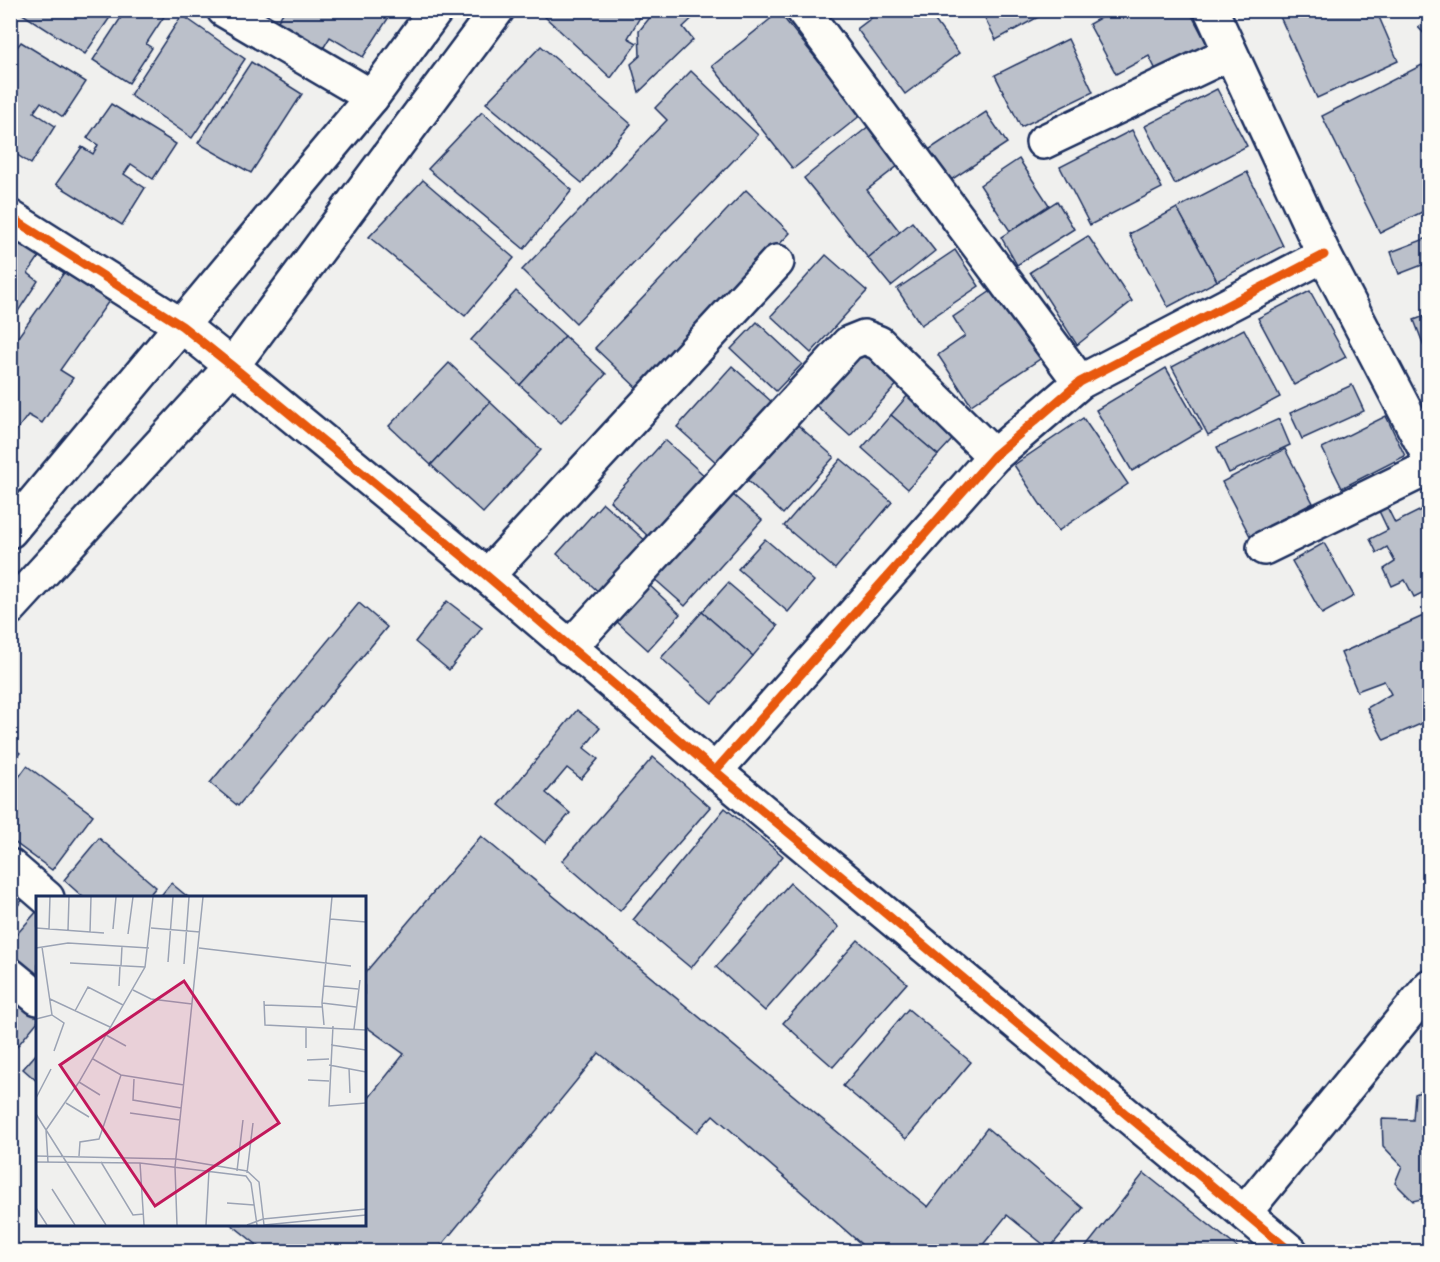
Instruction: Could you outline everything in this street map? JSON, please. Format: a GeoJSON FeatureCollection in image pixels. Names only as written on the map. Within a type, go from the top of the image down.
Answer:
{"type":"FeatureCollection","features":[{"type":"Feature","properties":{"kind":"street"},"geometry":{"type":"LineString","coordinates":[[224,10],[372,97]]}},
{"type":"Feature","properties":{"kind":"street"},"geometry":{"type":"LineString","coordinates":[[10,531],[372,97],[436,10]]}},
{"type":"Feature","properties":{"kind":"street"},"geometry":{"type":"LineString","coordinates":[[10,608],[232,366],[497,10]]}},
{"type":"Feature","properties":{"kind":"street"},"geometry":{"type":"LineString","coordinates":[[804,10],[1080,382]]}},
{"type":"Feature","properties":{"kind":"street"},"geometry":{"type":"LineString","coordinates":[[1210,10],[1324,255],[1430,458]]}},
{"type":"Feature","properties":{"kind":"street"},"geometry":{"type":"LineString","coordinates":[[1043,142],[1230,53]]}},
{"type":"Feature","properties":{"kind":"street"},"geometry":{"type":"LineString","coordinates":[[10,217],[182,326],[232,366],[487,576],[715,771],[1291,1251]]}},
{"type":"Feature","properties":{"kind":"street"},"geometry":{"type":"LineString","coordinates":[[715,771],[994,456],[1080,382],[1324,255]]}},
{"type":"Feature","properties":{"kind":"street"},"geometry":{"type":"LineString","coordinates":[[487,576],[777,262]]}},
{"type":"Feature","properties":{"kind":"street"},"geometry":{"type":"LineString","coordinates":[[569,648],[849,343],[864,337],[879,344],[994,456]]}},
{"type":"Feature","properties":{"kind":"street"},"geometry":{"type":"LineString","coordinates":[[1264,548],[1430,467]]}},
{"type":"Feature","properties":{"kind":"street"},"geometry":{"type":"LineString","coordinates":[[10,866],[46,896]]}},
{"type":"Feature","properties":{"kind":"street"},"geometry":{"type":"LineString","coordinates":[[10,975],[36,996]]}},
{"type":"Feature","properties":{"kind":"street"},"geometry":{"type":"LineString","coordinates":[[1245,1212],[1430,986]]}},
{"type":"Feature","properties":{"kind":"building"},"geometry":{"type":"Polygon","coordinates":[[[16,10],[115,10],[85,54],[16,10]]]}},
{"type":"Feature","properties":{"kind":"building"},"geometry":{"type":"Polygon","coordinates":[[[126,10],[159,10],[165,15],[146,44],[152,48],[129,83],[93,60],[126,10]]]}},
{"type":"Feature","properties":{"kind":"building"},"geometry":{"type":"Polygon","coordinates":[[[285,10],[377,10],[389,17],[363,57],[330,37],[321,52],[275,25],[285,10]]]}},
{"type":"Feature","properties":{"kind":"building"},"geometry":{"type":"Polygon","coordinates":[[[551,10],[644,10],[628,38],[637,43],[611,78],[545,17],[551,10]]]}},
{"type":"Feature","properties":{"kind":"building"},"geometry":{"type":"Polygon","coordinates":[[[656,10],[701,10],[683,27],[693,40],[639,92],[631,64],[640,56],[639,31],[656,10]]]}},
{"type":"Feature","properties":{"kind":"building"},"geometry":{"type":"Polygon","coordinates":[[[882,10],[927,10],[959,53],[905,94],[857,29],[882,10]]]}},
{"type":"Feature","properties":{"kind":"building"},"geometry":{"type":"Polygon","coordinates":[[[981,10],[1051,10],[996,40],[981,10]]]}},
{"type":"Feature","properties":{"kind":"building"},"geometry":{"type":"Polygon","coordinates":[[[1114,10],[1189,10],[1208,46],[1157,72],[1149,56],[1116,74],[1089,24],[1114,10]]]}},
{"type":"Feature","properties":{"kind":"building"},"geometry":{"type":"Polygon","coordinates":[[[1277,10],[1376,10],[1398,61],[1317,98],[1277,10]]]}},
{"type":"Feature","properties":{"kind":"building"},"geometry":{"type":"Polygon","coordinates":[[[779,12],[861,115],[793,169],[712,66],[779,12]]]}},
{"type":"Feature","properties":{"kind":"building"},"geometry":{"type":"Polygon","coordinates":[[[182,15],[245,59],[192,138],[130,95],[182,15]]]}},
{"type":"Feature","properties":{"kind":"building"},"geometry":{"type":"Polygon","coordinates":[[[1430,17],[1430,40],[1418,27],[1430,17]]]}},
{"type":"Feature","properties":{"kind":"building"},"geometry":{"type":"Polygon","coordinates":[[[1068,39],[1093,92],[1021,127],[995,75],[1068,39]]]}},
{"type":"Feature","properties":{"kind":"building"},"geometry":{"type":"Polygon","coordinates":[[[21,42],[86,82],[63,117],[41,102],[34,112],[55,126],[31,164],[10,150],[10,56],[21,42]]]}},
{"type":"Feature","properties":{"kind":"building"},"geometry":{"type":"Polygon","coordinates":[[[541,46],[631,124],[582,183],[486,103],[541,46]]]}},
{"type":"Feature","properties":{"kind":"building"},"geometry":{"type":"Polygon","coordinates":[[[251,62],[302,94],[251,173],[198,143],[251,62]]]}},
{"type":"Feature","properties":{"kind":"building"},"geometry":{"type":"Polygon","coordinates":[[[1422,65],[1430,81],[1430,208],[1380,233],[1322,116],[1422,65]]]}},
{"type":"Feature","properties":{"kind":"building"},"geometry":{"type":"Polygon","coordinates":[[[691,71],[758,135],[576,323],[522,270],[667,120],[655,108],[691,71]]]}},
{"type":"Feature","properties":{"kind":"building"},"geometry":{"type":"Polygon","coordinates":[[[1217,89],[1247,146],[1175,184],[1145,126],[1217,89]]]}},
{"type":"Feature","properties":{"kind":"building"},"geometry":{"type":"Polygon","coordinates":[[[111,104],[176,144],[153,179],[131,164],[124,174],[145,188],[122,225],[56,184],[82,147],[93,154],[98,145],[87,138],[111,104]]]}},
{"type":"Feature","properties":{"kind":"building"},"geometry":{"type":"Polygon","coordinates":[[[482,112],[572,190],[524,249],[428,169],[482,112]]]}},
{"type":"Feature","properties":{"kind":"building"},"geometry":{"type":"Polygon","coordinates":[[[986,112],[1007,143],[948,182],[927,151],[986,112]]]}},
{"type":"Feature","properties":{"kind":"building"},"geometry":{"type":"Polygon","coordinates":[[[869,126],[899,165],[867,190],[900,232],[868,258],[804,178],[869,126]]]}},
{"type":"Feature","properties":{"kind":"building"},"geometry":{"type":"Polygon","coordinates":[[[1132,130],[1162,188],[1090,225],[1060,167],[1132,130]]]}},
{"type":"Feature","properties":{"kind":"building"},"geometry":{"type":"Polygon","coordinates":[[[1019,159],[1049,205],[1010,231],[980,185],[1019,159]]]}},
{"type":"Feature","properties":{"kind":"building"},"geometry":{"type":"Polygon","coordinates":[[[1247,172],[1283,246],[1217,281],[1177,208],[1247,172]]]}},
{"type":"Feature","properties":{"kind":"building"},"geometry":{"type":"Polygon","coordinates":[[[423,180],[514,258],[465,316],[369,237],[423,180]]]}},
{"type":"Feature","properties":{"kind":"building"},"geometry":{"type":"Polygon","coordinates":[[[746,190],[790,233],[640,391],[595,348],[746,190]]]}},
{"type":"Feature","properties":{"kind":"building"},"geometry":{"type":"Polygon","coordinates":[[[1057,201],[1074,229],[1017,265],[1001,237],[1057,201]]]}},
{"type":"Feature","properties":{"kind":"building"},"geometry":{"type":"Polygon","coordinates":[[[1177,208],[1217,281],[1168,307],[1129,234],[1177,208]]]}},
{"type":"Feature","properties":{"kind":"building"},"geometry":{"type":"Polygon","coordinates":[[[912,222],[935,251],[891,286],[868,258],[912,222]]]}},
{"type":"Feature","properties":{"kind":"building"},"geometry":{"type":"Polygon","coordinates":[[[14,236],[41,254],[28,273],[38,281],[11,322],[10,241],[14,236]]]}},
{"type":"Feature","properties":{"kind":"building"},"geometry":{"type":"Polygon","coordinates":[[[1088,236],[1132,301],[1077,345],[1030,272],[1088,236]]]}},
{"type":"Feature","properties":{"kind":"building"},"geometry":{"type":"Polygon","coordinates":[[[1430,237],[1430,262],[1399,274],[1391,252],[1430,237]]]}},
{"type":"Feature","properties":{"kind":"building"},"geometry":{"type":"Polygon","coordinates":[[[955,250],[979,286],[921,325],[897,289],[955,250]]]}},
{"type":"Feature","properties":{"kind":"building"},"geometry":{"type":"Polygon","coordinates":[[[826,255],[867,291],[811,353],[771,316],[826,255]]]}},
{"type":"Feature","properties":{"kind":"building"},"geometry":{"type":"Polygon","coordinates":[[[66,270],[109,301],[60,370],[73,378],[42,423],[28,415],[10,439],[10,348],[66,270]]]}},
{"type":"Feature","properties":{"kind":"building"},"geometry":{"type":"Polygon","coordinates":[[[997,287],[1043,357],[971,405],[938,355],[965,336],[953,317],[997,287]]]}},
{"type":"Feature","properties":{"kind":"building"},"geometry":{"type":"Polygon","coordinates":[[[516,291],[565,336],[520,385],[471,340],[516,291]]]}},
{"type":"Feature","properties":{"kind":"building"},"geometry":{"type":"Polygon","coordinates":[[[1310,291],[1346,357],[1294,385],[1258,318],[1310,291]]]}},
{"type":"Feature","properties":{"kind":"building"},"geometry":{"type":"Polygon","coordinates":[[[1430,314],[1430,344],[1424,346],[1414,320],[1430,314]]]}},
{"type":"Feature","properties":{"kind":"building"},"geometry":{"type":"Polygon","coordinates":[[[757,322],[802,364],[776,391],[731,349],[757,322]]]}},
{"type":"Feature","properties":{"kind":"building"},"geometry":{"type":"Polygon","coordinates":[[[1244,329],[1280,397],[1208,435],[1172,367],[1244,329]]]}},
{"type":"Feature","properties":{"kind":"building"},"geometry":{"type":"Polygon","coordinates":[[[565,336],[606,374],[561,423],[520,385],[565,336]]]}},
{"type":"Feature","properties":{"kind":"building"},"geometry":{"type":"Polygon","coordinates":[[[859,343],[901,380],[850,436],[809,399],[859,343]]]}},
{"type":"Feature","properties":{"kind":"building"},"geometry":{"type":"Polygon","coordinates":[[[449,363],[490,402],[431,465],[389,426],[449,363]]]}},
{"type":"Feature","properties":{"kind":"building"},"geometry":{"type":"Polygon","coordinates":[[[732,366],[773,403],[718,464],[677,427],[732,366]]]}},
{"type":"Feature","properties":{"kind":"building"},"geometry":{"type":"Polygon","coordinates":[[[1166,368],[1202,430],[1132,471],[1096,410],[1166,368]]]}},
{"type":"Feature","properties":{"kind":"building"},"geometry":{"type":"Polygon","coordinates":[[[1352,385],[1364,411],[1302,439],[1290,413],[1352,385]]]}},
{"type":"Feature","properties":{"kind":"building"},"geometry":{"type":"Polygon","coordinates":[[[914,388],[962,429],[938,455],[891,415],[914,388]]]}},
{"type":"Feature","properties":{"kind":"building"},"geometry":{"type":"Polygon","coordinates":[[[490,402],[541,450],[483,513],[431,465],[490,402]]]}},
{"type":"Feature","properties":{"kind":"building"},"geometry":{"type":"Polygon","coordinates":[[[891,415],[938,455],[908,489],[862,448],[891,415]]]}},
{"type":"Feature","properties":{"kind":"building"},"geometry":{"type":"Polygon","coordinates":[[[1386,416],[1405,456],[1342,488],[1322,448],[1386,416]]]}},
{"type":"Feature","properties":{"kind":"building"},"geometry":{"type":"Polygon","coordinates":[[[1083,418],[1128,484],[1058,531],[1014,465],[1083,418]]]}},
{"type":"Feature","properties":{"kind":"building"},"geometry":{"type":"Polygon","coordinates":[[[1279,419],[1290,445],[1229,473],[1217,447],[1279,419]]]}},
{"type":"Feature","properties":{"kind":"building"},"geometry":{"type":"Polygon","coordinates":[[[792,420],[834,457],[783,514],[742,475],[792,420]]]}},
{"type":"Feature","properties":{"kind":"building"},"geometry":{"type":"Polygon","coordinates":[[[665,440],[706,477],[650,538],[610,501],[665,440]]]}},
{"type":"Feature","properties":{"kind":"building"},"geometry":{"type":"Polygon","coordinates":[[[1285,449],[1313,503],[1250,536],[1222,482],[1285,449]]]}},
{"type":"Feature","properties":{"kind":"building"},"geometry":{"type":"Polygon","coordinates":[[[841,459],[892,502],[835,569],[784,526],[841,459]]]}},
{"type":"Feature","properties":{"kind":"building"},"geometry":{"type":"Polygon","coordinates":[[[726,489],[762,520],[685,606],[650,575],[726,489]]]}},
{"type":"Feature","properties":{"kind":"building"},"geometry":{"type":"Polygon","coordinates":[[[603,503],[648,543],[602,595],[557,554],[603,503]]]}},
{"type":"Feature","properties":{"kind":"building"},"geometry":{"type":"Polygon","coordinates":[[[1387,507],[1395,523],[1425,508],[1430,518],[1430,589],[1414,597],[1405,580],[1392,586],[1384,569],[1395,562],[1387,547],[1377,553],[1370,539],[1388,530],[1379,511],[1387,507]]]}},
{"type":"Feature","properties":{"kind":"building"},"geometry":{"type":"Polygon","coordinates":[[[765,539],[814,581],[788,612],[738,569],[765,539]]]}},
{"type":"Feature","properties":{"kind":"building"},"geometry":{"type":"Polygon","coordinates":[[[1324,543],[1354,596],[1322,614],[1292,561],[1324,543]]]}},
{"type":"Feature","properties":{"kind":"building"},"geometry":{"type":"Polygon","coordinates":[[[728,583],[778,626],[753,656],[702,612],[728,583]]]}},
{"type":"Feature","properties":{"kind":"building"},"geometry":{"type":"Polygon","coordinates":[[[648,584],[680,614],[648,650],[615,620],[648,584]]]}},
{"type":"Feature","properties":{"kind":"building"},"geometry":{"type":"Polygon","coordinates":[[[447,601],[482,628],[449,670],[415,642],[447,601]]]}},
{"type":"Feature","properties":{"kind":"building"},"geometry":{"type":"Polygon","coordinates":[[[359,603],[387,627],[238,806],[210,783],[359,603]]]}},
{"type":"Feature","properties":{"kind":"building"},"geometry":{"type":"Polygon","coordinates":[[[702,612],[753,656],[712,703],[661,658],[702,612]]]}},
{"type":"Feature","properties":{"kind":"building"},"geometry":{"type":"Polygon","coordinates":[[[1430,613],[1430,720],[1384,740],[1367,708],[1391,694],[1384,681],[1357,691],[1341,653],[1430,613]]]}},
{"type":"Feature","properties":{"kind":"building"},"geometry":{"type":"Polygon","coordinates":[[[577,710],[600,728],[584,748],[598,759],[581,779],[567,768],[546,793],[570,813],[545,843],[499,805],[577,710]]]}},
{"type":"Feature","properties":{"kind":"building"},"geometry":{"type":"Polygon","coordinates":[[[10,746],[20,753],[10,766],[10,746]]]}},
{"type":"Feature","properties":{"kind":"building"},"geometry":{"type":"Polygon","coordinates":[[[653,757],[710,807],[620,911],[562,861],[653,757]]]}},
{"type":"Feature","properties":{"kind":"building"},"geometry":{"type":"Polygon","coordinates":[[[27,766],[93,815],[52,870],[10,839],[10,789],[27,766]]]}},
{"type":"Feature","properties":{"kind":"building"},"geometry":{"type":"Polygon","coordinates":[[[725,808],[783,856],[691,968],[633,920],[725,808]]]}},
{"type":"Feature","properties":{"kind":"building"},"geometry":{"type":"Polygon","coordinates":[[[481,836],[928,1207],[987,1128],[1083,1208],[1049,1249],[1007,1215],[977,1252],[856,1252],[861,1244],[713,1115],[697,1132],[599,1053],[436,1252],[266,1252],[234,1226],[366,1226],[366,1102],[404,1054],[366,1026],[366,972],[481,836]]]}},
{"type":"Feature","properties":{"kind":"building"},"geometry":{"type":"Polygon","coordinates":[[[99,838],[156,887],[149,896],[82,896],[64,880],[99,838]]]}},
{"type":"Feature","properties":{"kind":"building"},"geometry":{"type":"Polygon","coordinates":[[[10,882],[27,895],[10,914],[10,882]]]}},
{"type":"Feature","properties":{"kind":"building"},"geometry":{"type":"Polygon","coordinates":[[[171,883],[187,896],[161,896],[171,883]]]}},
{"type":"Feature","properties":{"kind":"building"},"geometry":{"type":"Polygon","coordinates":[[[790,883],[839,927],[765,1011],[716,967],[790,883]]]}},
{"type":"Feature","properties":{"kind":"building"},"geometry":{"type":"Polygon","coordinates":[[[36,912],[36,975],[10,954],[10,942],[36,912]]]}},
{"type":"Feature","properties":{"kind":"building"},"geometry":{"type":"Polygon","coordinates":[[[858,940],[907,983],[833,1067],[783,1023],[858,940]]]}},
{"type":"Feature","properties":{"kind":"building"},"geometry":{"type":"Polygon","coordinates":[[[10,993],[36,1013],[36,1023],[10,1055],[10,993]]]}},
{"type":"Feature","properties":{"kind":"building"},"geometry":{"type":"Polygon","coordinates":[[[908,1009],[971,1062],[906,1139],[843,1086],[908,1009]]]}},
{"type":"Feature","properties":{"kind":"building"},"geometry":{"type":"Polygon","coordinates":[[[36,1054],[36,1080],[23,1069],[36,1054]]]}},
{"type":"Feature","properties":{"kind":"building"},"geometry":{"type":"Polygon","coordinates":[[[1430,1088],[1430,1197],[1413,1201],[1395,1183],[1402,1166],[1383,1146],[1382,1119],[1413,1120],[1415,1094],[1430,1088]]]}},
{"type":"Feature","properties":{"kind":"building"},"geometry":{"type":"Polygon","coordinates":[[[1144,1173],[1243,1252],[1082,1252],[1144,1173]]]}},
{"type":"Feature","properties":{"kind":"cycle path"},"geometry":{"type":"LineString","coordinates":[[10,217],[182,326],[232,366],[487,576],[715,771],[1291,1252]]}},
{"type":"Feature","properties":{"kind":"cycle path"},"geometry":{"type":"LineString","coordinates":[[715,771],[994,456],[1080,382],[1324,255]]}}]}
